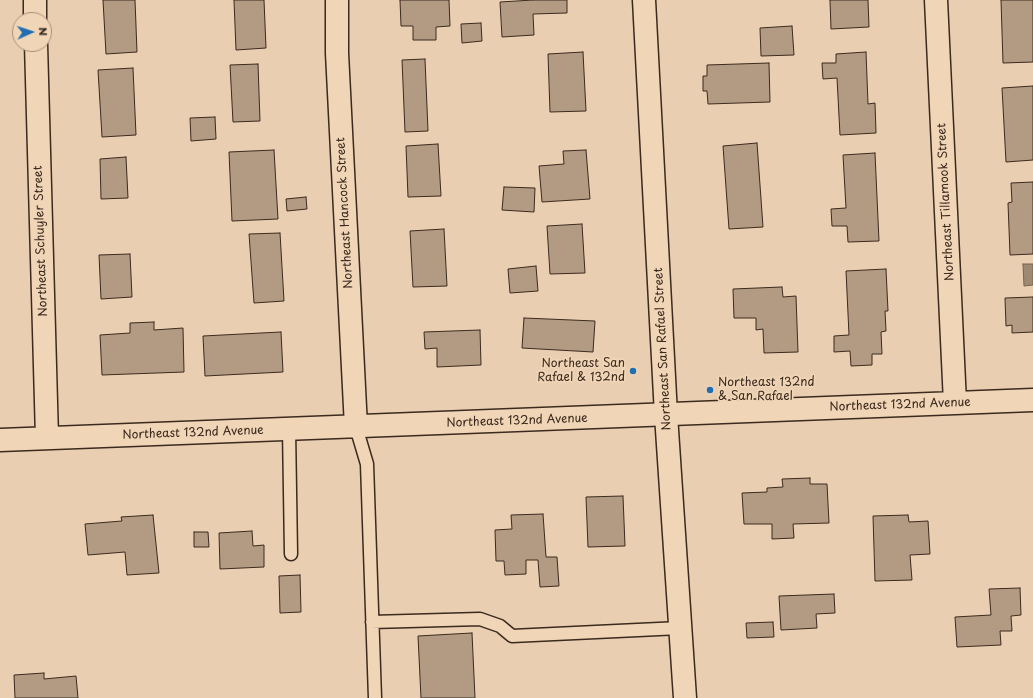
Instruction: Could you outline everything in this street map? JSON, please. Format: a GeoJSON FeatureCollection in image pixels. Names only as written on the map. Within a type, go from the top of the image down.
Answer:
{"type":"FeatureCollection","features":[{"type":"Feature","properties":{"kind":"street"},"geometry":{"type":"LineString","coordinates":[[35,0],[35,12]]}},
{"type":"Feature","properties":{"kind":"street","name":"Northeast Hancock Street"},"geometry":{"type":"LineString","coordinates":[[337,0],[337,53],[356,427]]}},
{"type":"Feature","properties":{"kind":"street","name":"Northeast San Rafael Street"},"geometry":{"type":"LineString","coordinates":[[644,0],[666,415],[685,698]]}},
{"type":"Feature","properties":{"kind":"street","name":"Northeast Tillamook Street"},"geometry":{"type":"LineString","coordinates":[[936,0],[955,403]]}},
{"type":"Feature","properties":{"kind":"street","name":"Northeast Schuyler Street"},"geometry":{"type":"LineString","coordinates":[[36,52],[47,438]]}},
{"type":"Feature","properties":{"kind":"street","name":"Northeast 132nd Avenue"},"geometry":{"type":"LineString","coordinates":[[0,440],[1033,400]]}},
{"type":"Feature","properties":{"kind":"lane"},"geometry":{"type":"LineString","coordinates":[[356,427],[367,464],[375,698]]}},
{"type":"Feature","properties":{"kind":"lane"},"geometry":{"type":"LineString","coordinates":[[289,429],[291,554]]}},
{"type":"Feature","properties":{"kind":"lane"},"geometry":{"type":"LineString","coordinates":[[372,622],[480,619],[500,626],[512,636],[680,628]]}},
{"type":"Feature","properties":{"kind":"shaded area"},"geometry":{"type":"Polygon","coordinates":[[[1023,264],[1033,264],[1033,285],[1024,286],[1023,264]]]}},
{"type":"Feature","properties":{"kind":"building"},"geometry":{"type":"Polygon","coordinates":[[[103,0],[135,0],[137,52],[106,54],[103,0]]]}},
{"type":"Feature","properties":{"kind":"building"},"geometry":{"type":"Polygon","coordinates":[[[234,0],[264,0],[266,48],[236,50],[234,0]]]}},
{"type":"Feature","properties":{"kind":"building"},"geometry":{"type":"Polygon","coordinates":[[[400,0],[449,0],[450,26],[436,27],[436,40],[413,40],[413,26],[401,26],[400,0]]]}},
{"type":"Feature","properties":{"kind":"building"},"geometry":{"type":"Polygon","coordinates":[[[567,0],[567,13],[533,14],[534,35],[502,37],[500,2],[567,0]]]}},
{"type":"Feature","properties":{"kind":"building"},"geometry":{"type":"Polygon","coordinates":[[[830,0],[868,0],[869,27],[831,29],[830,0]]]}},
{"type":"Feature","properties":{"kind":"building"},"geometry":{"type":"Polygon","coordinates":[[[1001,0],[1033,0],[1033,62],[1003,63],[1001,0]]]}},
{"type":"Feature","properties":{"kind":"building"},"geometry":{"type":"Polygon","coordinates":[[[481,23],[482,41],[462,43],[461,24],[481,23]]]}},
{"type":"Feature","properties":{"kind":"building"},"geometry":{"type":"Polygon","coordinates":[[[792,26],[794,55],[761,56],[760,28],[792,26]]]}},
{"type":"Feature","properties":{"kind":"building"},"geometry":{"type":"Polygon","coordinates":[[[583,52],[586,111],[550,112],[548,54],[583,52]]]}},
{"type":"Feature","properties":{"kind":"building"},"geometry":{"type":"Polygon","coordinates":[[[866,52],[868,104],[875,103],[876,133],[840,135],[837,78],[823,79],[822,63],[836,63],[836,54],[866,52]]]}},
{"type":"Feature","properties":{"kind":"building"},"geometry":{"type":"Polygon","coordinates":[[[425,59],[428,131],[405,132],[402,60],[425,59]]]}},
{"type":"Feature","properties":{"kind":"building"},"geometry":{"type":"Polygon","coordinates":[[[769,63],[770,102],[708,104],[707,91],[703,91],[703,76],[707,76],[707,65],[769,63]]]}},
{"type":"Feature","properties":{"kind":"building"},"geometry":{"type":"Polygon","coordinates":[[[258,64],[260,121],[233,122],[230,65],[258,64]]]}},
{"type":"Feature","properties":{"kind":"building"},"geometry":{"type":"Polygon","coordinates":[[[133,68],[136,135],[102,137],[98,70],[133,68]]]}},
{"type":"Feature","properties":{"kind":"building"},"geometry":{"type":"Polygon","coordinates":[[[1033,86],[1033,160],[1006,162],[1002,88],[1033,86]]]}},
{"type":"Feature","properties":{"kind":"building"},"geometry":{"type":"Polygon","coordinates":[[[215,117],[216,139],[191,141],[190,118],[215,117]]]}},
{"type":"Feature","properties":{"kind":"building"},"geometry":{"type":"Polygon","coordinates":[[[757,143],[763,227],[729,229],[723,146],[757,143]]]}},
{"type":"Feature","properties":{"kind":"building"},"geometry":{"type":"Polygon","coordinates":[[[438,144],[441,196],[408,197],[406,146],[438,144]]]}},
{"type":"Feature","properties":{"kind":"building"},"geometry":{"type":"Polygon","coordinates":[[[274,150],[278,219],[232,221],[229,152],[274,150]]]}},
{"type":"Feature","properties":{"kind":"building"},"geometry":{"type":"Polygon","coordinates":[[[586,150],[590,199],[542,202],[539,166],[564,164],[563,151],[586,150]]]}},
{"type":"Feature","properties":{"kind":"building"},"geometry":{"type":"Polygon","coordinates":[[[875,153],[879,241],[848,242],[847,226],[832,226],[831,209],[846,208],[843,155],[875,153]]]}},
{"type":"Feature","properties":{"kind":"building"},"geometry":{"type":"Polygon","coordinates":[[[126,157],[128,198],[101,199],[100,159],[126,157]]]}},
{"type":"Feature","properties":{"kind":"building"},"geometry":{"type":"Polygon","coordinates":[[[1033,182],[1033,254],[1010,255],[1008,203],[1012,202],[1011,183],[1033,182]]]}},
{"type":"Feature","properties":{"kind":"building"},"geometry":{"type":"Polygon","coordinates":[[[504,187],[535,188],[534,212],[502,210],[504,187]]]}},
{"type":"Feature","properties":{"kind":"building"},"geometry":{"type":"Polygon","coordinates":[[[306,197],[307,209],[287,211],[286,199],[306,197]]]}},
{"type":"Feature","properties":{"kind":"building"},"geometry":{"type":"Polygon","coordinates":[[[582,224],[585,273],[550,274],[547,226],[582,224]]]}},
{"type":"Feature","properties":{"kind":"building"},"geometry":{"type":"Polygon","coordinates":[[[444,229],[447,286],[413,287],[410,231],[444,229]]]}},
{"type":"Feature","properties":{"kind":"building"},"geometry":{"type":"Polygon","coordinates":[[[280,233],[284,301],[254,303],[249,234],[280,233]]]}},
{"type":"Feature","properties":{"kind":"building"},"geometry":{"type":"Polygon","coordinates":[[[130,254],[132,297],[101,299],[99,255],[130,254]]]}},
{"type":"Feature","properties":{"kind":"building"},"geometry":{"type":"Polygon","coordinates":[[[536,266],[538,291],[510,293],[508,269],[536,266]]]}},
{"type":"Feature","properties":{"kind":"building"},"geometry":{"type":"Polygon","coordinates":[[[886,269],[888,311],[885,311],[886,331],[881,332],[882,354],[872,354],[872,365],[851,366],[850,351],[834,352],[834,336],[849,335],[846,271],[886,269]]]}},
{"type":"Feature","properties":{"kind":"building"},"geometry":{"type":"Polygon","coordinates":[[[782,287],[783,297],[796,296],[798,352],[764,353],[763,329],[756,330],[756,318],[734,318],[733,289],[782,287]]]}},
{"type":"Feature","properties":{"kind":"building"},"geometry":{"type":"Polygon","coordinates":[[[1033,297],[1033,332],[1012,333],[1012,325],[1006,326],[1005,298],[1033,297]]]}},
{"type":"Feature","properties":{"kind":"building"},"geometry":{"type":"Polygon","coordinates":[[[524,318],[595,321],[593,352],[522,348],[524,318]]]}},
{"type":"Feature","properties":{"kind":"building"},"geometry":{"type":"Polygon","coordinates":[[[154,322],[154,330],[183,328],[184,372],[102,375],[100,335],[130,333],[130,323],[154,322]]]}},
{"type":"Feature","properties":{"kind":"building"},"geometry":{"type":"Polygon","coordinates":[[[480,330],[481,365],[437,367],[437,348],[425,349],[424,332],[480,330]]]}},
{"type":"Feature","properties":{"kind":"building"},"geometry":{"type":"Polygon","coordinates":[[[281,332],[283,372],[205,376],[203,336],[281,332]]]}},
{"type":"Feature","properties":{"kind":"building"},"geometry":{"type":"Polygon","coordinates":[[[810,478],[810,484],[827,484],[829,523],[793,524],[794,538],[772,539],[772,524],[744,524],[742,493],[767,492],[767,488],[783,487],[782,479],[810,478]]]}},
{"type":"Feature","properties":{"kind":"building"},"geometry":{"type":"Polygon","coordinates":[[[623,496],[625,546],[588,547],[586,497],[623,496]]]}},
{"type":"Feature","properties":{"kind":"building"},"geometry":{"type":"Polygon","coordinates":[[[543,514],[546,557],[557,557],[559,586],[540,587],[538,560],[526,560],[526,574],[505,575],[504,561],[496,561],[495,530],[512,529],[511,515],[543,514]]]}},
{"type":"Feature","properties":{"kind":"building"},"geometry":{"type":"Polygon","coordinates":[[[153,515],[159,573],[127,575],[125,552],[88,555],[85,524],[122,521],[121,517],[153,515]]]}},
{"type":"Feature","properties":{"kind":"building"},"geometry":{"type":"Polygon","coordinates":[[[908,515],[909,522],[928,521],[930,554],[910,555],[912,580],[875,581],[873,516],[908,515]]]}},
{"type":"Feature","properties":{"kind":"building"},"geometry":{"type":"Polygon","coordinates":[[[252,531],[253,546],[264,545],[264,567],[220,569],[219,533],[252,531]]]}},
{"type":"Feature","properties":{"kind":"building"},"geometry":{"type":"Polygon","coordinates":[[[194,532],[208,532],[209,547],[194,547],[194,532]]]}},
{"type":"Feature","properties":{"kind":"building"},"geometry":{"type":"Polygon","coordinates":[[[300,575],[301,612],[280,613],[279,576],[300,575]]]}},
{"type":"Feature","properties":{"kind":"building"},"geometry":{"type":"Polygon","coordinates":[[[1020,588],[1021,615],[1011,616],[1012,631],[1000,631],[1001,645],[957,647],[955,617],[991,615],[989,589],[1020,588]]]}},
{"type":"Feature","properties":{"kind":"building"},"geometry":{"type":"Polygon","coordinates":[[[834,594],[835,613],[816,614],[817,628],[781,630],[779,596],[834,594]]]}},
{"type":"Feature","properties":{"kind":"building"},"geometry":{"type":"Polygon","coordinates":[[[773,622],[774,637],[747,638],[746,623],[773,622]]]}},
{"type":"Feature","properties":{"kind":"building"},"geometry":{"type":"Polygon","coordinates":[[[472,633],[475,698],[421,698],[418,636],[472,633]]]}},
{"type":"Feature","properties":{"kind":"building"},"geometry":{"type":"Polygon","coordinates":[[[44,673],[44,679],[76,676],[78,698],[15,698],[14,675],[44,673]]]}},
{"type":"Feature","properties":{"kind":"place","name":"Northeast San Rafael & 132nd"},"geometry":{"type":"Point","coordinates":[633,371]}},
{"type":"Feature","properties":{"kind":"place","name":"Northeast 132nd & San Rafael"},"geometry":{"type":"Point","coordinates":[710,390]}}]}
